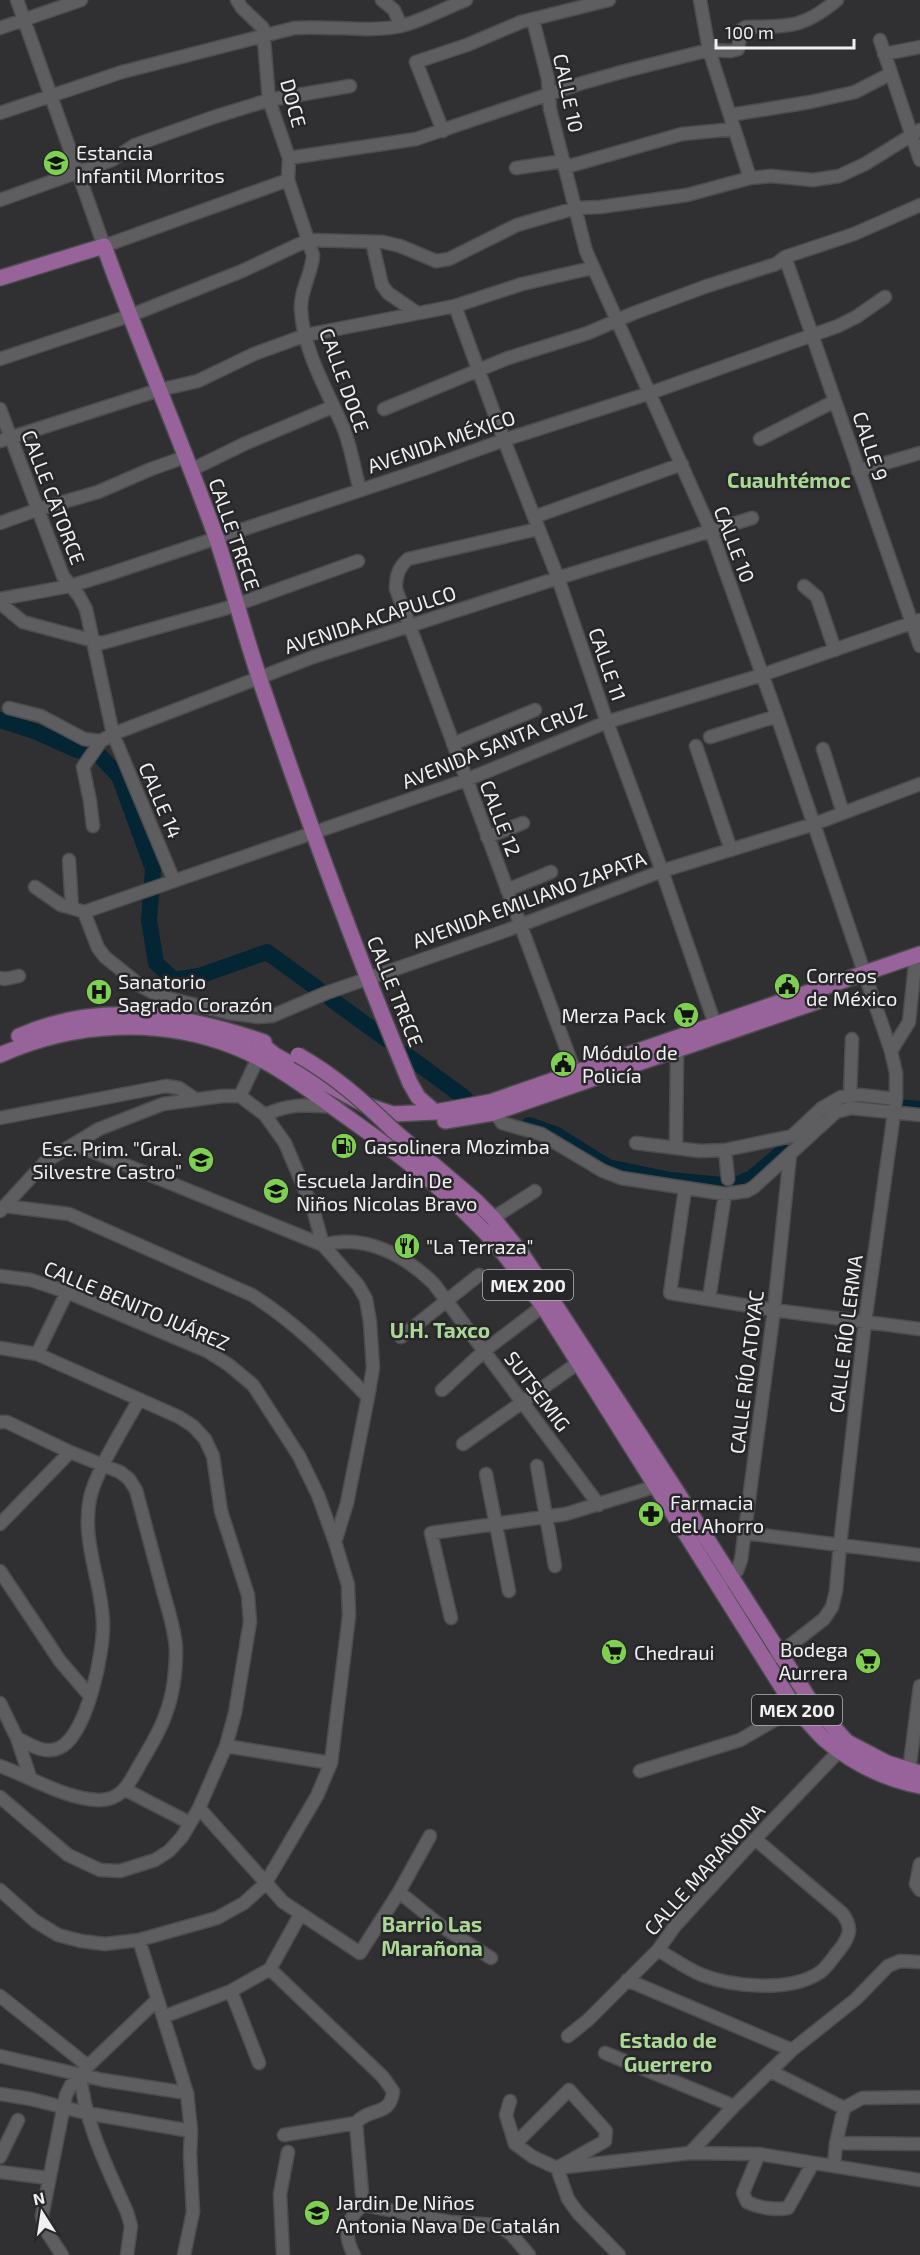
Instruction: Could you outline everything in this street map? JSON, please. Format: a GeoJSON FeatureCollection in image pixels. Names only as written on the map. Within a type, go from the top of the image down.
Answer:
{"type":"FeatureCollection","features":[{"type":"Feature","properties":{"kind":"main road"},"geometry":{"type":"LineString","coordinates":[[0,278],[104,246]]}},
{"type":"Feature","properties":{"kind":"main road","name":"CALLE TRECE"},"geometry":{"type":"LineString","coordinates":[[104,246],[216,539],[259,677],[313,834],[367,978],[410,1083],[418,1097],[435,1112]]}},
{"type":"Feature","properties":{"kind":"main road"},"geometry":{"type":"LineString","coordinates":[[258,1058],[272,1062],[359,1113],[397,1125],[437,1122],[491,1108],[578,1079],[918,961]]}},
{"type":"Feature","properties":{"kind":"main road","name":"MEX 200"},"geometry":{"type":"LineString","coordinates":[[0,1044],[46,1025],[109,1015],[141,1014],[175,1017],[211,1025],[298,1055],[326,1071],[351,1090],[394,1126],[493,1218],[534,1272],[725,1581],[843,1746],[863,1766],[883,1775],[920,1786]]}},
{"type":"Feature","properties":{"kind":"main road","name":"MEX 200"},"geometry":{"type":"LineString","coordinates":[[0,1055],[47,1037],[112,1026],[177,1031],[235,1047],[258,1058],[387,1145],[429,1179],[478,1224],[509,1259],[543,1306],[578,1363],[664,1484]]}},
{"type":"Feature","properties":{"kind":"main road"},"geometry":{"type":"LineString","coordinates":[[255,1039],[275,1055],[363,1104],[394,1126]]}},
{"type":"Feature","properties":{"kind":"main road"},"geometry":{"type":"LineString","coordinates":[[387,1145],[410,1083]]}},
{"type":"Feature","properties":{"kind":"main road"},"geometry":{"type":"LineString","coordinates":[[394,1126],[435,1112],[491,1108]]}},
{"type":"Feature","properties":{"kind":"main road","name":"MEX 200"},"geometry":{"type":"LineString","coordinates":[[725,1581],[766,1664],[795,1708],[825,1740],[915,1772]]}},
{"type":"Feature","properties":{"kind":"street","name":"CALLE TRECE"},"geometry":{"type":"LineString","coordinates":[[17,0],[104,246]]}},
{"type":"Feature","properties":{"kind":"street"},"geometry":{"type":"LineString","coordinates":[[0,28],[81,0]]}},
{"type":"Feature","properties":{"kind":"street"},"geometry":{"type":"LineString","coordinates":[[237,0],[260,25],[264,36]]}},
{"type":"Feature","properties":{"kind":"street"},"geometry":{"type":"LineString","coordinates":[[382,0],[394,10],[401,26]]}},
{"type":"Feature","properties":{"kind":"street"},"geometry":{"type":"LineString","coordinates":[[0,113],[122,72],[294,28],[352,29],[401,26],[466,0]]}},
{"type":"Feature","properties":{"kind":"street"},"geometry":{"type":"LineString","coordinates":[[443,131],[416,62],[467,45],[521,22],[609,0]]}},
{"type":"Feature","properties":{"kind":"street"},"geometry":{"type":"LineString","coordinates":[[700,0],[710,50],[750,178]]}},
{"type":"Feature","properties":{"kind":"street"},"geometry":{"type":"LineString","coordinates":[[289,158],[416,139],[582,82],[710,50],[738,49],[741,30],[746,27],[786,26],[803,23],[822,13],[837,0]]}},
{"type":"Feature","properties":{"kind":"street","name":"CALLE 10"},"geometry":{"type":"LineString","coordinates":[[533,20],[548,79],[550,109],[586,251],[711,531],[777,716],[865,979]]}},
{"type":"Feature","properties":{"kind":"street","name":"DOCE"},"geometry":{"type":"LineString","coordinates":[[264,36],[269,100],[289,158],[288,180]]}},
{"type":"Feature","properties":{"kind":"street"},"geometry":{"type":"LineString","coordinates":[[880,40],[890,74],[916,131],[920,160]]}},
{"type":"Feature","properties":{"kind":"street"},"geometry":{"type":"LineString","coordinates":[[884,54],[920,47]]}},
{"type":"Feature","properties":{"kind":"street"},"geometry":{"type":"LineString","coordinates":[[730,115],[855,92],[890,74]]}},
{"type":"Feature","properties":{"kind":"street"},"geometry":{"type":"LineString","coordinates":[[0,200],[112,160],[135,145],[269,100],[350,86]]}},
{"type":"Feature","properties":{"kind":"street"},"geometry":{"type":"LineString","coordinates":[[516,168],[565,164],[682,134],[734,129]]}},
{"type":"Feature","properties":{"kind":"street"},"geometry":{"type":"LineString","coordinates":[[0,359],[129,316],[242,271],[308,240],[372,242],[400,246],[436,261],[449,259],[517,225],[576,208],[687,195],[750,178],[771,176],[813,180],[839,176],[865,164],[916,131]]}},
{"type":"Feature","properties":{"kind":"street"},"geometry":{"type":"LineString","coordinates":[[104,246],[288,180]]}},
{"type":"Feature","properties":{"kind":"street","name":"CALLE DOCE"},"geometry":{"type":"LineString","coordinates":[[288,180],[313,255],[312,267],[302,297],[301,311],[306,335],[318,374],[343,428],[360,490]]}},
{"type":"Feature","properties":{"kind":"street"},"geometry":{"type":"LineString","coordinates":[[384,409],[478,369],[588,333],[696,290],[776,264],[785,257],[854,234],[920,206]]}},
{"type":"Feature","properties":{"kind":"street"},"geometry":{"type":"LineString","coordinates":[[372,242],[381,285],[388,293],[417,313]]}},
{"type":"Feature","properties":{"kind":"street","name":"CALLE 9"},"geometry":{"type":"LineString","coordinates":[[785,257],[858,471],[916,622],[920,646]]}},
{"type":"Feature","properties":{"kind":"street"},"geometry":{"type":"LineString","coordinates":[[5,440],[159,390],[198,381],[254,354],[306,335],[455,306],[522,284],[592,268]]}},
{"type":"Feature","properties":{"kind":"street","name":"AVENIDA MÉXICO"},"geometry":{"type":"LineString","coordinates":[[0,601],[70,586],[650,393],[838,326],[885,297]]}},
{"type":"Feature","properties":{"kind":"street","name":"CALLE 11"},"geometry":{"type":"LineString","coordinates":[[455,306],[558,578],[718,1031]]}},
{"type":"Feature","properties":{"kind":"street"},"geometry":{"type":"LineString","coordinates":[[760,439],[836,401]]}},
{"type":"Feature","properties":{"kind":"street"},"geometry":{"type":"LineString","coordinates":[[0,523],[98,492],[151,469],[188,463],[244,444],[332,407]]}},
{"type":"Feature","properties":{"kind":"street","name":"CALLE CATORCE"},"geometry":{"type":"LineString","coordinates":[[0,409],[5,440],[39,509],[63,576],[86,609],[112,734]]}},
{"type":"Feature","properties":{"kind":"street"},"geometry":{"type":"LineString","coordinates":[[858,471],[920,453]]}},
{"type":"Feature","properties":{"kind":"street"},"geometry":{"type":"LineString","coordinates":[[536,523],[682,464]]}},
{"type":"Feature","properties":{"kind":"street","name":"AVENIDA ACAPULCO"},"geometry":{"type":"LineString","coordinates":[[100,741],[112,734],[313,657],[752,518]]}},
{"type":"Feature","properties":{"kind":"street","name":"CALLE 12"},"geometry":{"type":"LineString","coordinates":[[536,523],[408,559],[400,565],[396,576],[396,589],[578,1079]]}},
{"type":"Feature","properties":{"kind":"street"},"geometry":{"type":"LineString","coordinates":[[0,601],[23,622],[102,643],[237,604],[358,561]]}},
{"type":"Feature","properties":{"kind":"street"},"geometry":{"type":"LineString","coordinates":[[804,586],[817,597],[835,650]]}},
{"type":"Feature","properties":{"kind":"street","name":"AVENIDA SANTA CRUZ"},"geometry":{"type":"LineString","coordinates":[[78,910],[174,881],[466,780],[607,722],[762,675],[916,622]]}},
{"type":"Feature","properties":{"kind":"street"},"geometry":{"type":"LineString","coordinates":[[9,708],[41,716],[84,739],[100,741],[83,767],[93,826]]}},
{"type":"Feature","properties":{"kind":"street"},"geometry":{"type":"LineString","coordinates":[[453,744],[535,710]]}},
{"type":"Feature","properties":{"kind":"street"},"geometry":{"type":"LineString","coordinates":[[710,737],[777,716]]}},
{"type":"Feature","properties":{"kind":"street","name":"CALLE 14"},"geometry":{"type":"LineString","coordinates":[[112,734],[174,881]]}},
{"type":"Feature","properties":{"kind":"street"},"geometry":{"type":"LineString","coordinates":[[696,746],[731,850]]}},
{"type":"Feature","properties":{"kind":"street"},"geometry":{"type":"LineString","coordinates":[[823,749],[843,813]]}},
{"type":"Feature","properties":{"kind":"street","name":"AVENIDA EMILIANO ZAPATA"},"geometry":{"type":"LineString","coordinates":[[69,860],[78,910],[98,948],[105,957],[141,986],[159,996],[218,1011],[258,1017],[272,1016],[367,978],[520,925],[662,871],[814,824],[920,784]]}},
{"type":"Feature","properties":{"kind":"street"},"geometry":{"type":"LineString","coordinates":[[487,837],[523,823]]}},
{"type":"Feature","properties":{"kind":"street"},"geometry":{"type":"LineString","coordinates":[[507,890],[550,872]]}},
{"type":"Feature","properties":{"kind":"street"},"geometry":{"type":"LineString","coordinates":[[35,887],[62,905],[78,910]]}},
{"type":"Feature","properties":{"kind":"street"},"geometry":{"type":"LineString","coordinates":[[891,1051],[909,1022],[918,961]]}},
{"type":"Feature","properties":{"kind":"street"},"geometry":{"type":"LineString","coordinates":[[0,978],[19,976]]}},
{"type":"Feature","properties":{"kind":"street","name":"CALLE RÍO LERMA"},"geometry":{"type":"LineString","coordinates":[[766,1664],[824,1619],[832,1607],[836,1591],[865,1322],[895,1106],[896,1073],[891,1051],[865,979]]}},
{"type":"Feature","properties":{"kind":"street"},"geometry":{"type":"LineString","coordinates":[[850,1096],[852,1040]]}},
{"type":"Feature","properties":{"kind":"street"},"geometry":{"type":"LineString","coordinates":[[676,1045],[676,1148]]}},
{"type":"Feature","properties":{"kind":"street"},"geometry":{"type":"LineString","coordinates":[[240,1096],[258,1058]]}},
{"type":"Feature","properties":{"kind":"street"},"geometry":{"type":"LineString","coordinates":[[0,1118],[166,1086],[179,1088],[195,1099]]}},
{"type":"Feature","properties":{"kind":"street"},"geometry":{"type":"LineString","coordinates":[[2,1208],[46,1161],[99,1129],[163,1104],[240,1096],[265,1115],[285,1143],[313,1209],[323,1245],[358,1285],[366,1299],[370,1322],[372,1368],[368,1397],[347,1503],[335,1542]]}},
{"type":"Feature","properties":{"kind":"street"},"geometry":{"type":"LineString","coordinates":[[636,1143],[700,1151],[725,1150],[792,1136],[831,1101],[850,1096],[895,1106],[920,1115]]}},
{"type":"Feature","properties":{"kind":"street"},"geometry":{"type":"LineString","coordinates":[[265,1115],[281,1107],[299,1104],[333,1107]]}},
{"type":"Feature","properties":{"kind":"street"},"geometry":{"type":"LineString","coordinates":[[491,1108],[502,1124],[541,1134],[603,1171],[621,1178],[725,1194],[747,1191],[754,1187],[836,1112],[851,1108],[895,1106]]}},
{"type":"Feature","properties":{"kind":"street"},"geometry":{"type":"LineString","coordinates":[[74,1144],[323,1245]]}},
{"type":"Feature","properties":{"kind":"street"},"geometry":{"type":"LineString","coordinates":[[725,1150],[728,1179]]}},
{"type":"Feature","properties":{"kind":"street","name":"CALLE RÍO ATOYAC"},"geometry":{"type":"LineString","coordinates":[[725,1581],[737,1571],[741,1560],[774,1310],[790,1155]]}},
{"type":"Feature","properties":{"kind":"street"},"geometry":{"type":"LineString","coordinates":[[685,1189],[670,1293],[774,1310],[920,1329]]}},
{"type":"Feature","properties":{"kind":"street"},"geometry":{"type":"LineString","coordinates":[[493,1218],[535,1191]]}},
{"type":"Feature","properties":{"kind":"street"},"geometry":{"type":"LineString","coordinates":[[709,1299],[725,1194]]}},
{"type":"Feature","properties":{"kind":"street"},"geometry":{"type":"LineString","coordinates":[[2,1208],[69,1214],[252,1295],[279,1312],[303,1332],[368,1397]]}},
{"type":"Feature","properties":{"kind":"street","name":"SUTSEMIG"},"geometry":{"type":"LineString","coordinates":[[323,1245],[344,1242],[361,1243],[387,1251],[415,1266],[434,1284],[599,1505]]}},
{"type":"Feature","properties":{"kind":"street"},"geometry":{"type":"LineString","coordinates":[[401,1337],[479,1275]]}},
{"type":"Feature","properties":{"kind":"street","name":"CALLE BENITO JUÁREZ"},"geometry":{"type":"LineString","coordinates":[[0,1276],[32,1281],[67,1292],[207,1351],[229,1365],[253,1385],[299,1456],[318,1495],[348,1585],[349,1616],[331,1763],[317,1796],[265,1884],[244,1903],[217,1918],[139,1940],[105,1944],[58,1935],[35,1921],[0,1890]]}},
{"type":"Feature","properties":{"kind":"street"},"geometry":{"type":"LineString","coordinates":[[37,1354],[67,1292]]}},
{"type":"Feature","properties":{"kind":"street"},"geometry":{"type":"LineString","coordinates":[[442,1390],[484,1351],[543,1306]]}},
{"type":"Feature","properties":{"kind":"street"},"geometry":{"type":"LineString","coordinates":[[0,1348],[37,1354],[179,1417],[193,1426],[205,1439],[213,1456],[221,1511],[248,1595],[250,1622],[235,1713],[226,1746],[199,1808],[182,1837],[169,1851],[155,1860],[120,1871],[100,1870],[68,1855],[0,1797]]}},
{"type":"Feature","properties":{"kind":"street"},"geometry":{"type":"LineString","coordinates":[[463,1444],[578,1363]]}},
{"type":"Feature","properties":{"kind":"street"},"geometry":{"type":"LineString","coordinates":[[17,1738],[45,1750],[59,1749],[73,1738],[90,1696],[101,1653],[104,1623],[87,1533],[90,1497],[104,1464],[139,1400]]}},
{"type":"Feature","properties":{"kind":"street"},"geometry":{"type":"LineString","coordinates":[[0,1422],[7,1422],[70,1452],[104,1464],[129,1479],[136,1490],[168,1608],[176,1647],[173,1687],[166,1714],[126,1790],[112,1798],[99,1800],[51,1788],[0,1766]]}},
{"type":"Feature","properties":{"kind":"street"},"geometry":{"type":"LineString","coordinates":[[0,1524],[70,1452]]}},
{"type":"Feature","properties":{"kind":"street"},"geometry":{"type":"LineString","coordinates":[[537,1467],[555,1566]]}},
{"type":"Feature","properties":{"kind":"street"},"geometry":{"type":"LineString","coordinates":[[486,1474],[509,1591]]}},
{"type":"Feature","properties":{"kind":"street"},"geometry":{"type":"LineString","coordinates":[[451,1618],[431,1533],[567,1514],[664,1484]]}},
{"type":"Feature","properties":{"kind":"street"},"geometry":{"type":"LineString","coordinates":[[745,1533],[920,1555]]}},
{"type":"Feature","properties":{"kind":"street"},"geometry":{"type":"LineString","coordinates":[[0,1571],[60,1661],[90,1696]]}},
{"type":"Feature","properties":{"kind":"street"},"geometry":{"type":"LineString","coordinates":[[915,1772],[920,1686]]}},
{"type":"Feature","properties":{"kind":"street"},"geometry":{"type":"LineString","coordinates":[[0,1703],[17,1738],[30,1777]]}},
{"type":"Feature","properties":{"kind":"street"},"geometry":{"type":"LineString","coordinates":[[640,1771],[740,1740],[795,1708]]}},
{"type":"Feature","properties":{"kind":"street"},"geometry":{"type":"LineString","coordinates":[[226,1746],[331,1763]]}},
{"type":"Feature","properties":{"kind":"street","name":"CALLE MARAÑONA"},"geometry":{"type":"LineString","coordinates":[[567,2036],[588,2020],[658,1950],[675,1926],[843,1746]]}},
{"type":"Feature","properties":{"kind":"street"},"geometry":{"type":"LineString","coordinates":[[126,1790],[190,1823]]}},
{"type":"Feature","properties":{"kind":"street"},"geometry":{"type":"LineString","coordinates":[[199,1808],[283,1902],[360,1953],[399,1892],[430,1836]]}},
{"type":"Feature","properties":{"kind":"street"},"geometry":{"type":"LineString","coordinates":[[658,1950],[700,1974],[718,1980],[747,1984],[774,1986],[810,1978],[822,1972],[849,1938],[849,1921],[755,1839]]}},
{"type":"Feature","properties":{"kind":"street"},"geometry":{"type":"LineString","coordinates":[[920,1864],[916,1884],[920,1890]]}},
{"type":"Feature","properties":{"kind":"street"},"geometry":{"type":"LineString","coordinates":[[399,1892],[441,1926],[491,1958]]}},
{"type":"Feature","properties":{"kind":"street"},"geometry":{"type":"LineString","coordinates":[[163,2017],[231,1991],[270,1969],[300,1915]]}},
{"type":"Feature","properties":{"kind":"street"},"geometry":{"type":"LineString","coordinates":[[139,1940],[187,2093],[191,2131],[193,2212],[184,2255]]}},
{"type":"Feature","properties":{"kind":"street"},"geometry":{"type":"LineString","coordinates":[[690,2153],[734,2106],[792,2050],[856,1998],[888,1966],[900,1961],[920,1962]]}},
{"type":"Feature","properties":{"kind":"street"},"geometry":{"type":"LineString","coordinates":[[270,1969],[388,2082],[393,2091],[392,2100],[382,2110],[360,2117],[356,2123],[363,2205]]}},
{"type":"Feature","properties":{"kind":"street"},"geometry":{"type":"LineString","coordinates":[[627,1980],[792,2050]]}},
{"type":"Feature","properties":{"kind":"street"},"geometry":{"type":"LineString","coordinates":[[231,1991],[259,2063]]}},
{"type":"Feature","properties":{"kind":"street"},"geometry":{"type":"LineString","coordinates":[[0,1996],[84,2070],[86,2113],[131,2226],[127,2255]]}},
{"type":"Feature","properties":{"kind":"street"},"geometry":{"type":"LineString","coordinates":[[62,2255],[42,2223],[48,2178],[63,2107],[71,2085],[157,2000]]}},
{"type":"Feature","properties":{"kind":"street"},"geometry":{"type":"LineString","coordinates":[[605,2053],[734,2106]]}},
{"type":"Feature","properties":{"kind":"street"},"geometry":{"type":"LineString","coordinates":[[0,2056],[84,2070],[187,2093]]}},
{"type":"Feature","properties":{"kind":"street"},"geometry":{"type":"LineString","coordinates":[[770,2071],[844,2108]]}},
{"type":"Feature","properties":{"kind":"street"},"geometry":{"type":"LineString","coordinates":[[515,2144],[569,2090],[606,2131],[605,2141],[557,2168]]}},
{"type":"Feature","properties":{"kind":"street"},"geometry":{"type":"LineString","coordinates":[[0,2094],[31,2099],[86,2113],[191,2131]]}},
{"type":"Feature","properties":{"kind":"street"},"geometry":{"type":"LineString","coordinates":[[834,2166],[839,2120],[844,2108],[862,2098],[920,2097]]}},
{"type":"Feature","properties":{"kind":"street"},"geometry":{"type":"LineString","coordinates":[[510,2101],[506,2115],[515,2144],[533,2157],[557,2168],[690,2153],[759,2154],[920,2180]]}},
{"type":"Feature","properties":{"kind":"street"},"geometry":{"type":"LineString","coordinates":[[0,2157],[18,2120]]}},
{"type":"Feature","properties":{"kind":"street"},"geometry":{"type":"LineString","coordinates":[[284,2135],[356,2123]]}},
{"type":"Feature","properties":{"kind":"street"},"geometry":{"type":"LineString","coordinates":[[836,2143],[920,2144]]}},
{"type":"Feature","properties":{"kind":"street"},"geometry":{"type":"LineString","coordinates":[[283,2255],[280,2194],[288,2152]]}},
{"type":"Feature","properties":{"kind":"street"},"geometry":{"type":"LineString","coordinates":[[759,2154],[743,2193],[747,2202],[754,2205],[788,2208],[813,2163]]}},
{"type":"Feature","properties":{"kind":"street"},"geometry":{"type":"LineString","coordinates":[[557,2168],[568,2199],[578,2213],[619,2255]]}},
{"type":"Feature","properties":{"kind":"street"},"geometry":{"type":"LineString","coordinates":[[0,2172],[48,2178]]}},
{"type":"Feature","properties":{"kind":"street"},"geometry":{"type":"LineString","coordinates":[[354,2255],[350,2248],[347,2225],[350,2217],[363,2205]]}},
{"type":"Feature","properties":{"kind":"street"},"geometry":{"type":"LineString","coordinates":[[363,2205],[451,2222],[497,2225],[511,2234],[529,2255]]}},
{"type":"Feature","properties":{"kind":"waterway"},"geometry":{"type":"LineString","coordinates":[[0,720],[34,731],[77,750],[99,755],[119,776],[153,869],[149,920],[156,963],[174,980],[199,976],[267,952],[318,989]]}},
{"type":"Feature","properties":{"kind":"waterway"},"geometry":{"type":"LineString","coordinates":[[331,999],[386,1039]]}},
{"type":"Feature","properties":{"kind":"waterway"},"geometry":{"type":"LineString","coordinates":[[405,1054],[465,1098]]}},
{"type":"Feature","properties":{"kind":"waterway"},"geometry":{"type":"LineString","coordinates":[[529,1125],[555,1134],[608,1167],[670,1180],[733,1186],[752,1178],[834,1108],[847,1102],[920,1109]]}},
{"type":"Feature","properties":{"kind":"place","name":"Estancia Infantil Morritos"},"geometry":{"type":"Point","coordinates":[56,163]}},
{"type":"Feature","properties":{"kind":"place","name":"Correos de México"},"geometry":{"type":"Point","coordinates":[787,986]}},
{"type":"Feature","properties":{"kind":"place","name":"Sanatorio Sagrado Corazón"},"geometry":{"type":"Point","coordinates":[99,992]}},
{"type":"Feature","properties":{"kind":"place","name":"Merza Pack"},"geometry":{"type":"Point","coordinates":[686,1015]}},
{"type":"Feature","properties":{"kind":"place","name":"Módulo de Policía"},"geometry":{"type":"Point","coordinates":[563,1064]}},
{"type":"Feature","properties":{"kind":"place","name":"Gasolinera Mozimba"},"geometry":{"type":"Point","coordinates":[344,1146]}},
{"type":"Feature","properties":{"kind":"place","name":"Esc. Prim. \"Gral. Silvestre Castro\""},"geometry":{"type":"Point","coordinates":[201,1160]}},
{"type":"Feature","properties":{"kind":"place","name":"Escuela Jardin De Niños Nicolas Bravo"},"geometry":{"type":"Point","coordinates":[276,1191]}},
{"type":"Feature","properties":{"kind":"place","name":"\"La Terraza\""},"geometry":{"type":"Point","coordinates":[407,1246]}},
{"type":"Feature","properties":{"kind":"place","name":"Farmacia del Ahorro"},"geometry":{"type":"Point","coordinates":[651,1514]}},
{"type":"Feature","properties":{"kind":"place","name":"Chedraui"},"geometry":{"type":"Point","coordinates":[614,1652]}},
{"type":"Feature","properties":{"kind":"place","name":"Bodega Aurrera"},"geometry":{"type":"Point","coordinates":[868,1661]}},
{"type":"Feature","properties":{"kind":"place","name":"Jardin De Niños Antonia Nava De Catalán"},"geometry":{"type":"Point","coordinates":[317,2213]}},
{"type":"Feature","properties":{"kind":"district","name":"Cuauhtémoc"},"geometry":{"type":"Point","coordinates":[789,479]}},
{"type":"Feature","properties":{"kind":"district","name":"U.H. Taxco"},"geometry":{"type":"Point","coordinates":[440,1329]}},
{"type":"Feature","properties":{"kind":"district","name":"Barrio Las Marañona"},"geometry":{"type":"Point","coordinates":[432,1935]}},
{"type":"Feature","properties":{"kind":"district","name":"Estado de Guerrero"},"geometry":{"type":"Point","coordinates":[668,2051]}}]}
